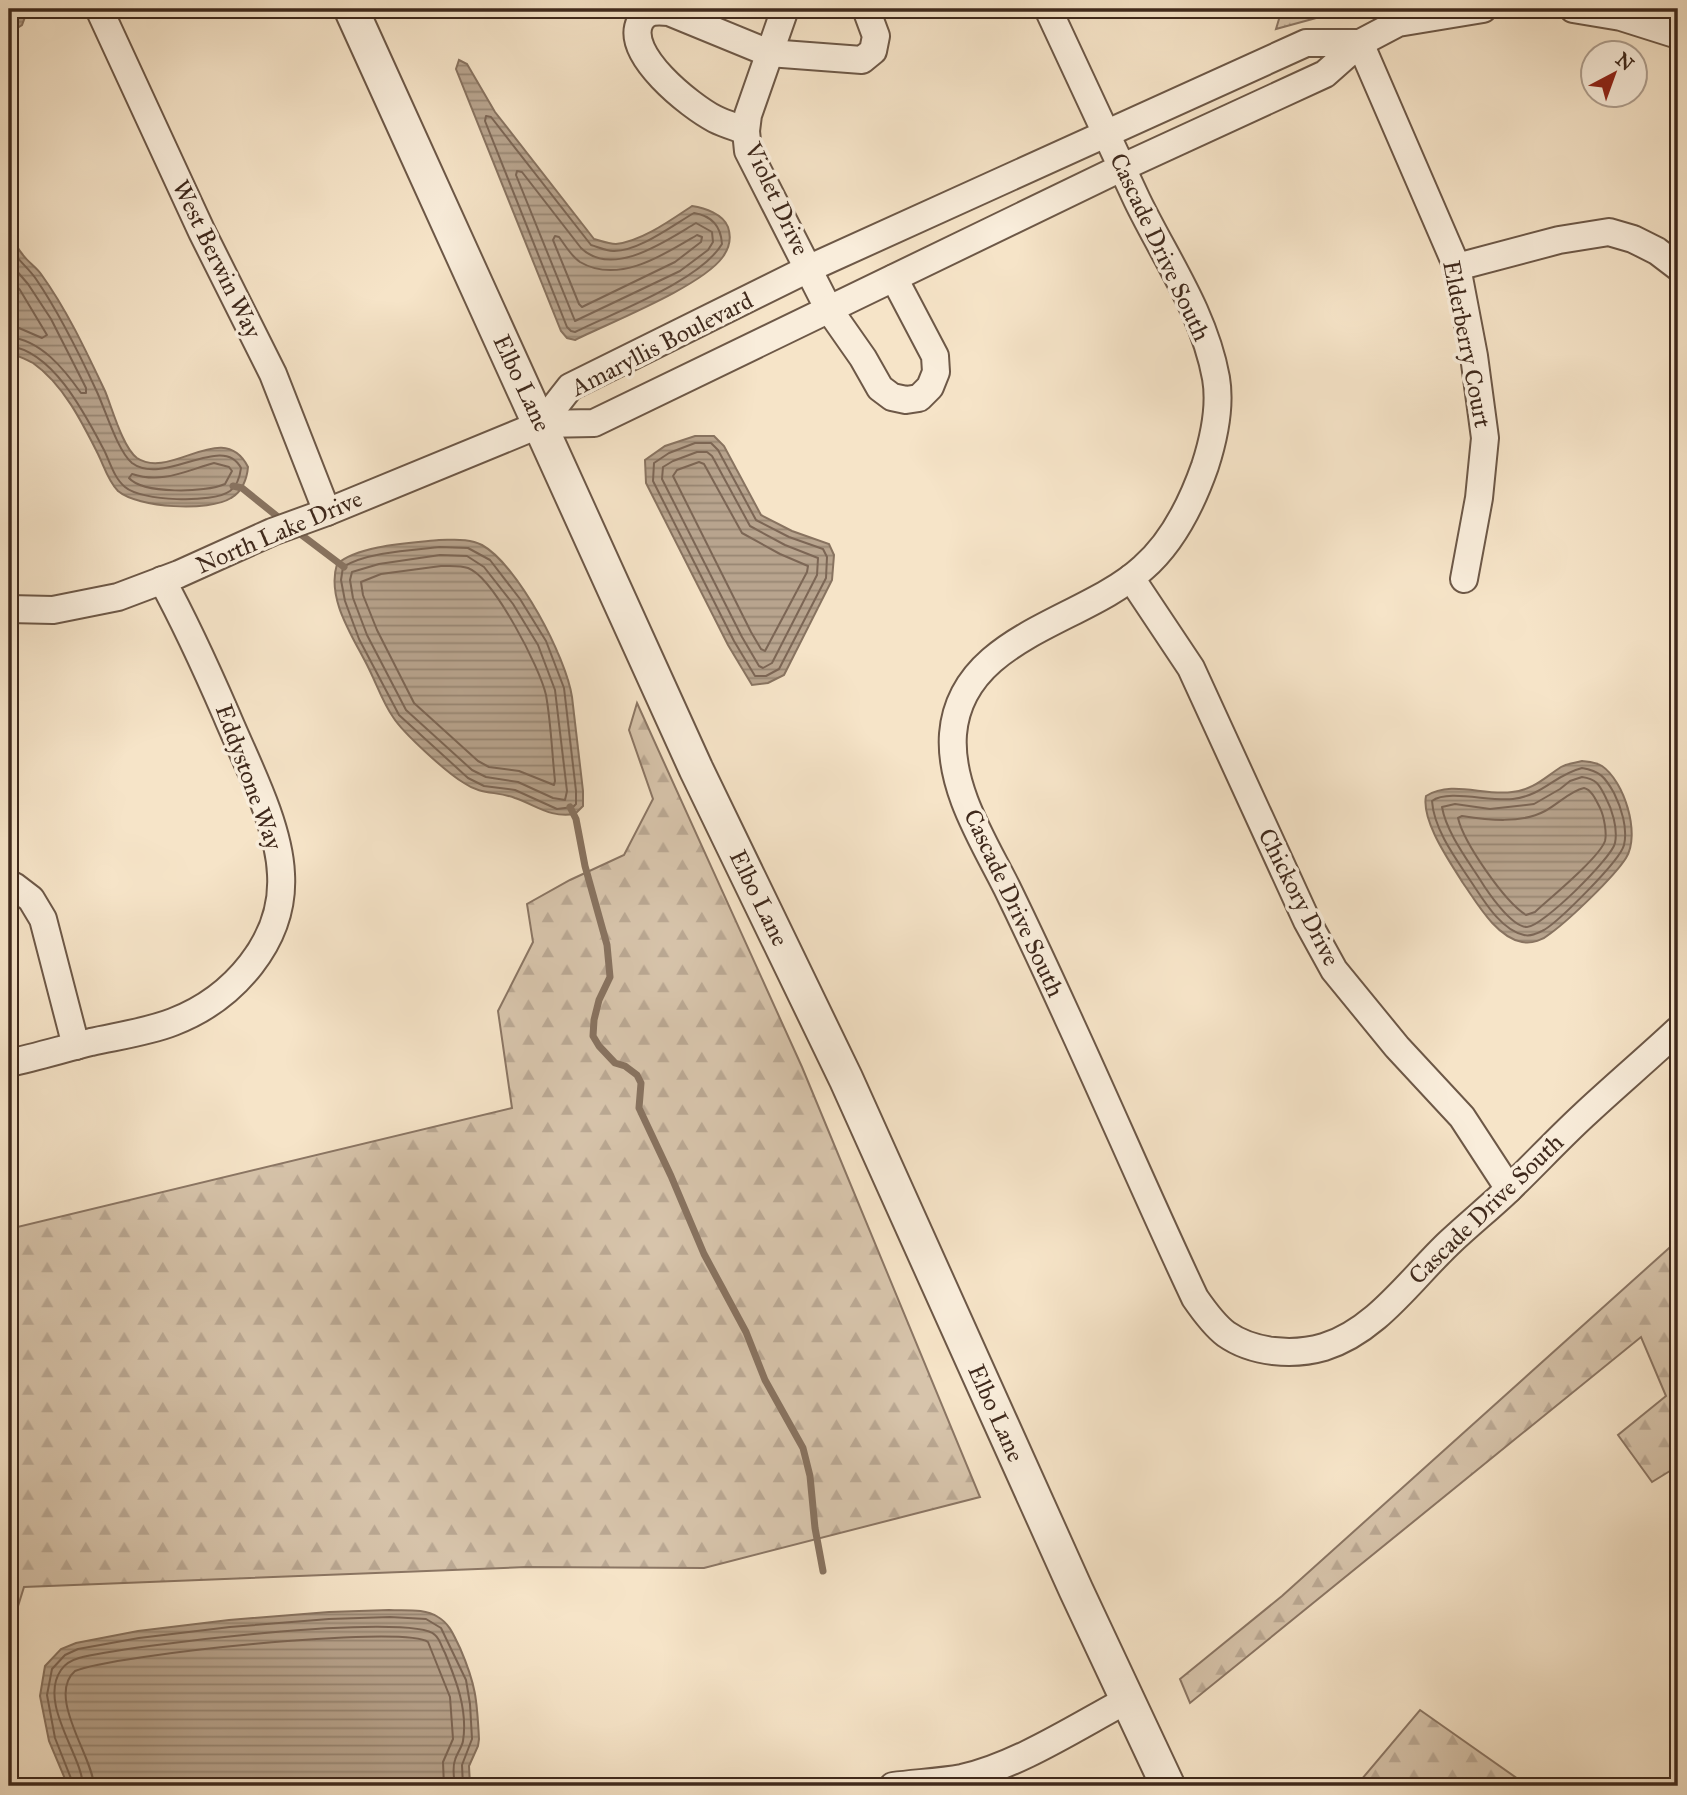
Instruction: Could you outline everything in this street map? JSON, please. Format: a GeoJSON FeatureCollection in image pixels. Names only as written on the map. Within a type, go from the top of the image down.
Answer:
{"type":"FeatureCollection","features":[{"type":"Feature","properties":{"kind":"street","name":"West Berwin Way"},"geometry":{"type":"LineString","coordinates":[[99,9],[202,232],[273,374],[327,512]]}},
{"type":"Feature","properties":{"kind":"street","name":"Elbo Lane"},"geometry":{"type":"LineString","coordinates":[[351,9],[695,769],[799,977],[1168,1786]]}},
{"type":"Feature","properties":{"kind":"street","name":"Violet Drive"},"geometry":{"type":"LineString","coordinates":[[785,9],[748,115],[748,151],[810,268],[828,308],[880,388],[892,397],[906,400],[919,398],[930,387],[936,372],[935,356],[894,278]]}},
{"type":"Feature","properties":{"kind":"street"},"geometry":{"type":"LineString","coordinates":[[746,131],[714,118],[672,89],[640,45],[636,31],[642,18],[654,10],[668,12],[769,53],[862,60],[873,51],[876,36],[866,9]]}},
{"type":"Feature","properties":{"kind":"street","name":"Cascade Drive South"},"geometry":{"type":"LineString","coordinates":[[1048,9],[1136,197],[1170,258],[1197,318],[1212,360],[1218,405],[1208,455],[1189,503],[1161,549],[1131,578],[1102,598],[1010,645],[989,662],[972,681],[960,706],[953,732],[954,759],[981,837],[1070,1021],[1195,1298],[1209,1318],[1227,1334],[1249,1345],[1274,1351],[1300,1352],[1325,1346],[1350,1334],[1371,1320],[1449,1242],[1678,1030]]}},
{"type":"Feature","properties":{"kind":"street","name":"Amaryllis Boulevard"},"geometry":{"type":"LineString","coordinates":[[541,424],[594,423],[1123,167],[1325,74],[1360,43],[1398,23],[1483,9]]}},
{"type":"Feature","properties":{"kind":"street"},"geometry":{"type":"LineString","coordinates":[[1573,9],[1622,17],[1678,35]]}},
{"type":"Feature","properties":{"kind":"street","name":"Amaryllis Boulevard"},"geometry":{"type":"LineString","coordinates":[[541,424],[570,387],[810,268],[1306,43],[1360,43]]}},
{"type":"Feature","properties":{"kind":"street","name":"Elderberry Court"},"geometry":{"type":"LineString","coordinates":[[1360,43],[1457,267],[1474,356],[1485,438],[1479,498],[1464,579]]}},
{"type":"Feature","properties":{"kind":"street"},"geometry":{"type":"LineString","coordinates":[[1457,267],[1559,240],[1609,232],[1633,239],[1657,251],[1678,267]]}},
{"type":"Feature","properties":{"kind":"street","name":"North Lake Drive"},"geometry":{"type":"LineString","coordinates":[[9,609],[53,610],[118,597],[271,531],[327,512],[541,424]]}},
{"type":"Feature","properties":{"kind":"street","name":"Chickory Drive"},"geometry":{"type":"LineString","coordinates":[[1131,578],[1191,668],[1296,899],[1327,958],[1374,1020],[1462,1117],[1509,1189]]}},
{"type":"Feature","properties":{"kind":"street","name":"Eddystone Way"},"geometry":{"type":"LineString","coordinates":[[9,1063],[174,1022],[224,994],[243,975],[259,953],[272,928],[280,901],[281,873],[277,847],[259,794],[215,686],[162,580]]}},
{"type":"Feature","properties":{"kind":"street"},"geometry":{"type":"LineString","coordinates":[[9,886],[14,886],[31,899],[43,919],[76,1046]]}},
{"type":"Feature","properties":{"kind":"street"},"geometry":{"type":"LineString","coordinates":[[893,1786],[963,1778],[1012,1761],[1127,1700]]}},
{"type":"Feature","properties":{"kind":"green space"},"geometry":{"type":"Polygon","coordinates":[[[1282,9],[1349,9],[1276,29],[1282,9]]]}},
{"type":"Feature","properties":{"kind":"green space"},"geometry":{"type":"Polygon","coordinates":[[[637,703],[802,1067],[980,1497],[704,1568],[526,1567],[24,1587],[9,1635],[9,1229],[512,1108],[498,1011],[533,942],[527,904],[624,855],[653,799],[629,730],[637,703]]]}},
{"type":"Feature","properties":{"kind":"green space"},"geometry":{"type":"Polygon","coordinates":[[[1678,1240],[1678,1466],[1652,1482],[1618,1435],[1666,1396],[1641,1337],[1190,1703],[1180,1679],[1282,1596],[1678,1240]]]}},
{"type":"Feature","properties":{"kind":"green space"},"geometry":{"type":"Polygon","coordinates":[[[1420,1710],[1528,1786],[1356,1786],[1420,1710]]]}},
{"type":"Feature","properties":{"kind":"water"},"geometry":{"type":"Polygon","coordinates":[[[9,9],[28,9],[22,25],[9,33],[9,9]]]}},
{"type":"Feature","properties":{"kind":"water"},"geometry":{"type":"Polygon","coordinates":[[[459,60],[467,64],[495,112],[594,239],[616,244],[636,239],[692,206],[713,212],[726,222],[730,240],[722,258],[695,281],[654,303],[575,340],[567,338],[561,331],[456,69],[459,60]]]}},
{"type":"Feature","properties":{"kind":"water"},"geometry":{"type":"Polygon","coordinates":[[[9,232],[68,316],[132,453],[151,463],[225,448],[237,453],[248,467],[243,485],[235,495],[207,505],[174,506],[141,501],[118,491],[63,393],[33,363],[9,352],[9,232]]]}},
{"type":"Feature","properties":{"kind":"water"},"geometry":{"type":"Polygon","coordinates":[[[695,436],[714,436],[724,446],[761,515],[792,531],[829,544],[834,555],[832,580],[784,675],[768,683],[752,685],[728,645],[646,483],[645,460],[665,446],[695,436]]]}},
{"type":"Feature","properties":{"kind":"water"},"geometry":{"type":"Polygon","coordinates":[[[439,540],[472,541],[496,556],[525,591],[550,637],[572,697],[583,791],[583,806],[575,814],[551,813],[508,796],[470,787],[447,771],[415,742],[389,712],[349,632],[335,591],[337,564],[372,549],[439,540]]]}},
{"type":"Feature","properties":{"kind":"water"},"geometry":{"type":"Polygon","coordinates":[[[1582,761],[1602,766],[1617,783],[1631,822],[1630,848],[1626,858],[1602,886],[1548,935],[1530,942],[1513,939],[1488,918],[1451,864],[1432,829],[1426,796],[1446,789],[1501,793],[1519,791],[1538,783],[1563,766],[1582,761]]]}},
{"type":"Feature","properties":{"kind":"water"},"geometry":{"type":"Polygon","coordinates":[[[389,1610],[433,1614],[449,1627],[460,1648],[473,1683],[479,1739],[469,1766],[470,1786],[68,1786],[49,1741],[40,1696],[45,1666],[61,1649],[76,1643],[138,1631],[229,1620],[389,1610]]]}},
{"type":"Feature","properties":{"kind":"waterway"},"geometry":{"type":"LineString","coordinates":[[233,486],[242,488],[283,521]]}},
{"type":"Feature","properties":{"kind":"waterway"},"geometry":{"type":"LineString","coordinates":[[295,530],[344,567]]}},
{"type":"Feature","properties":{"kind":"waterway"},"geometry":{"type":"LineString","coordinates":[[570,807],[576,819],[585,866],[607,945],[610,977],[599,1000],[593,1036],[615,1063],[625,1066],[637,1075],[641,1083],[639,1108],[704,1254],[746,1332],[765,1380],[803,1448],[810,1476],[823,1571]]}}]}
